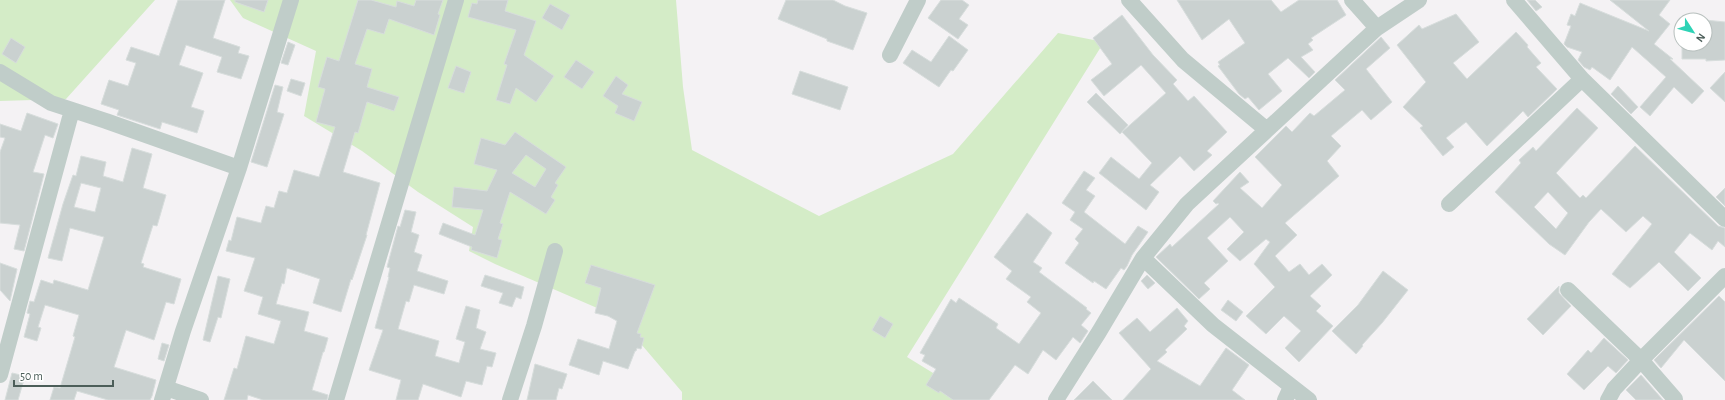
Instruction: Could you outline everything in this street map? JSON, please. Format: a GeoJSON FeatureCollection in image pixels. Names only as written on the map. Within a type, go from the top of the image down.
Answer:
{"type":"FeatureCollection","features":[{"type":"Feature","properties":{"kind":"street"},"geometry":{"type":"LineString","coordinates":[[201,400],[164,394],[182,331],[239,168],[291,0]]}},
{"type":"Feature","properties":{"kind":"street"},"geometry":{"type":"LineString","coordinates":[[336,400],[456,0]]}},
{"type":"Feature","properties":{"kind":"street"},"geometry":{"type":"LineString","coordinates":[[890,55],[918,0]]}},
{"type":"Feature","properties":{"kind":"street"},"geometry":{"type":"LineString","coordinates":[[1128,0],[1183,60],[1267,130]]}},
{"type":"Feature","properties":{"kind":"street"},"geometry":{"type":"LineString","coordinates":[[1352,0],[1377,28]]}},
{"type":"Feature","properties":{"kind":"street"},"geometry":{"type":"LineString","coordinates":[[1056,400],[1100,332],[1143,258],[1187,204],[1377,28],[1419,0]]}},
{"type":"Feature","properties":{"kind":"street"},"geometry":{"type":"LineString","coordinates":[[1514,0],[1582,79],[1725,219]]}},
{"type":"Feature","properties":{"kind":"street"},"geometry":{"type":"LineString","coordinates":[[0,72],[51,103],[239,168]]}},
{"type":"Feature","properties":{"kind":"street"},"geometry":{"type":"LineString","coordinates":[[1449,204],[1582,79]]}},
{"type":"Feature","properties":{"kind":"street"},"geometry":{"type":"LineString","coordinates":[[0,375],[72,110]]}},
{"type":"Feature","properties":{"kind":"street"},"geometry":{"type":"LineString","coordinates":[[510,400],[534,326],[555,251]]}},
{"type":"Feature","properties":{"kind":"street"},"geometry":{"type":"LineString","coordinates":[[1143,258],[1288,394],[1309,400]]}},
{"type":"Feature","properties":{"kind":"street"},"geometry":{"type":"LineString","coordinates":[[1608,400],[1614,389],[1641,360],[1725,276]]}},
{"type":"Feature","properties":{"kind":"street"},"geometry":{"type":"LineString","coordinates":[[1568,290],[1641,360],[1675,399]]}},
{"type":"Feature","properties":{"kind":"green space"},"geometry":{"type":"Polygon","coordinates":[[[0,0],[155,0],[66,99],[0,101],[0,0]]]}},
{"type":"Feature","properties":{"kind":"green space"},"geometry":{"type":"Polygon","coordinates":[[[230,0],[676,0],[683,87],[692,150],[819,216],[953,154],[1058,33],[1104,42],[907,357],[977,400],[682,400],[682,392],[618,317],[495,264],[469,251],[473,227],[418,192],[362,151],[304,116],[316,51],[243,18],[230,0]]]}},
{"type":"Feature","properties":{"kind":"building"},"geometry":{"type":"Polygon","coordinates":[[[178,0],[225,0],[213,38],[240,47],[238,53],[249,56],[241,79],[217,72],[222,57],[186,45],[179,65],[203,73],[191,107],[204,111],[197,133],[162,122],[160,129],[117,115],[119,110],[101,104],[109,80],[128,86],[136,63],[126,60],[131,47],[159,56],[178,0]]]}},
{"type":"Feature","properties":{"kind":"building"},"geometry":{"type":"Polygon","coordinates":[[[235,0],[268,0],[264,12],[235,2],[235,0]]]}},
{"type":"Feature","properties":{"kind":"building"},"geometry":{"type":"Polygon","coordinates":[[[358,0],[371,0],[396,7],[397,1],[414,6],[416,0],[443,0],[438,14],[440,15],[434,35],[389,19],[384,34],[367,29],[355,64],[372,69],[367,87],[399,97],[394,111],[367,102],[358,133],[355,132],[343,172],[380,183],[367,235],[341,312],[313,303],[320,279],[287,268],[284,284],[282,283],[276,304],[309,312],[304,331],[328,338],[312,390],[328,395],[327,400],[263,400],[248,395],[247,400],[224,400],[234,368],[237,369],[246,336],[274,344],[281,321],[258,314],[263,297],[244,291],[255,258],[226,251],[229,240],[231,241],[237,217],[261,223],[266,206],[274,208],[279,191],[287,193],[294,170],[319,177],[335,127],[316,122],[325,89],[318,87],[327,57],[339,61],[358,0]]]}},
{"type":"Feature","properties":{"kind":"building"},"geometry":{"type":"Polygon","coordinates":[[[478,0],[508,0],[505,11],[536,21],[524,55],[554,76],[536,102],[516,88],[510,104],[496,100],[507,65],[504,64],[516,30],[468,17],[472,3],[477,4],[478,0]]]}},
{"type":"Feature","properties":{"kind":"building"},"geometry":{"type":"Polygon","coordinates":[[[786,0],[833,0],[845,6],[867,13],[853,50],[827,41],[827,39],[778,19],[786,0]]]}},
{"type":"Feature","properties":{"kind":"building"},"geometry":{"type":"Polygon","coordinates":[[[941,0],[962,0],[969,5],[959,19],[968,25],[958,39],[928,18],[941,0]]]}},
{"type":"Feature","properties":{"kind":"building"},"geometry":{"type":"Polygon","coordinates":[[[1177,0],[1271,0],[1281,12],[1299,0],[1337,0],[1346,15],[1311,38],[1313,40],[1308,44],[1313,50],[1301,57],[1315,72],[1309,78],[1288,58],[1268,74],[1282,91],[1259,110],[1248,97],[1245,99],[1239,94],[1218,66],[1220,65],[1218,62],[1245,43],[1229,19],[1202,40],[1177,0]]]}},
{"type":"Feature","properties":{"kind":"building"},"geometry":{"type":"Polygon","coordinates":[[[1527,0],[1535,0],[1542,7],[1536,11],[1527,0]]]}},
{"type":"Feature","properties":{"kind":"building"},"geometry":{"type":"Polygon","coordinates":[[[1610,0],[1670,0],[1659,15],[1670,24],[1654,44],[1673,59],[1670,59],[1704,91],[1692,104],[1674,87],[1650,116],[1640,107],[1666,77],[1632,47],[1610,80],[1592,67],[1590,70],[1584,67],[1578,60],[1582,52],[1567,47],[1564,44],[1571,26],[1567,25],[1571,14],[1575,16],[1580,3],[1649,31],[1610,0]]]}},
{"type":"Feature","properties":{"kind":"building"},"geometry":{"type":"Polygon","coordinates":[[[550,4],[570,15],[562,30],[542,18],[550,4]]]}},
{"type":"Feature","properties":{"kind":"building"},"geometry":{"type":"Polygon","coordinates":[[[1456,14],[1479,42],[1453,63],[1467,79],[1516,32],[1541,63],[1536,67],[1557,89],[1528,117],[1523,111],[1487,146],[1466,122],[1446,138],[1454,147],[1443,156],[1420,128],[1423,126],[1403,107],[1426,82],[1397,45],[1419,25],[1422,29],[1456,14]]]}},
{"type":"Feature","properties":{"kind":"building"},"geometry":{"type":"Polygon","coordinates":[[[1122,15],[1153,55],[1177,80],[1173,84],[1188,101],[1194,96],[1227,132],[1207,151],[1212,155],[1194,171],[1180,156],[1150,185],[1159,192],[1146,210],[1099,173],[1111,157],[1139,179],[1152,163],[1122,132],[1166,93],[1141,65],[1104,96],[1091,80],[1112,64],[1093,38],[1122,15]]]}},
{"type":"Feature","properties":{"kind":"building"},"geometry":{"type":"Polygon","coordinates":[[[1713,21],[1725,22],[1725,60],[1706,61],[1706,59],[1682,59],[1682,52],[1713,52],[1713,21]]]}},
{"type":"Feature","properties":{"kind":"building"},"geometry":{"type":"Polygon","coordinates":[[[949,36],[968,50],[939,87],[903,63],[912,50],[931,62],[949,36]]]}},
{"type":"Feature","properties":{"kind":"building"},"geometry":{"type":"Polygon","coordinates":[[[1381,37],[1390,48],[1366,69],[1392,102],[1371,120],[1362,110],[1331,136],[1341,146],[1327,161],[1339,176],[1285,223],[1297,235],[1275,256],[1289,272],[1300,264],[1309,275],[1322,264],[1332,275],[1310,296],[1321,306],[1316,311],[1333,326],[1299,362],[1285,348],[1301,331],[1284,316],[1266,334],[1246,316],[1275,287],[1254,264],[1270,242],[1266,239],[1240,261],[1227,249],[1244,232],[1230,217],[1207,238],[1228,261],[1204,283],[1210,289],[1199,299],[1156,257],[1170,244],[1172,247],[1219,204],[1216,204],[1213,201],[1240,172],[1249,182],[1240,188],[1262,208],[1282,185],[1255,157],[1286,126],[1292,132],[1310,113],[1314,116],[1345,90],[1335,80],[1381,37]]]}},
{"type":"Feature","properties":{"kind":"building"},"geometry":{"type":"Polygon","coordinates":[[[11,38],[25,47],[16,63],[2,54],[11,38]]]}},
{"type":"Feature","properties":{"kind":"building"},"geometry":{"type":"Polygon","coordinates":[[[288,42],[295,45],[288,65],[281,63],[288,42]]]}},
{"type":"Feature","properties":{"kind":"building"},"geometry":{"type":"Polygon","coordinates":[[[576,60],[594,72],[582,89],[564,77],[576,60]]]}},
{"type":"Feature","properties":{"kind":"building"},"geometry":{"type":"Polygon","coordinates":[[[456,66],[471,72],[464,93],[448,88],[456,66]]]}},
{"type":"Feature","properties":{"kind":"building"},"geometry":{"type":"Polygon","coordinates":[[[800,71],[848,87],[840,110],[792,94],[800,71]]]}},
{"type":"Feature","properties":{"kind":"building"},"geometry":{"type":"Polygon","coordinates":[[[1725,72],[1725,102],[1710,88],[1725,72]]]}},
{"type":"Feature","properties":{"kind":"building"},"geometry":{"type":"Polygon","coordinates":[[[616,76],[628,85],[622,94],[642,102],[634,121],[615,113],[618,106],[603,96],[616,76]]]}},
{"type":"Feature","properties":{"kind":"building"},"geometry":{"type":"Polygon","coordinates":[[[291,79],[305,83],[301,96],[287,91],[291,79]]]}},
{"type":"Feature","properties":{"kind":"building"},"geometry":{"type":"Polygon","coordinates":[[[275,85],[283,87],[277,112],[284,114],[267,167],[251,162],[275,85]]]}},
{"type":"Feature","properties":{"kind":"building"},"geometry":{"type":"Polygon","coordinates":[[[1618,86],[1638,107],[1631,114],[1611,94],[1618,86]]]}},
{"type":"Feature","properties":{"kind":"building"},"geometry":{"type":"Polygon","coordinates":[[[1096,93],[1128,125],[1120,134],[1087,102],[1096,93]]]}},
{"type":"Feature","properties":{"kind":"building"},"geometry":{"type":"Polygon","coordinates":[[[1577,108],[1598,128],[1556,173],[1580,198],[1583,195],[1586,198],[1635,146],[1718,226],[1725,228],[1725,247],[1718,241],[1712,250],[1690,233],[1674,252],[1701,278],[1688,291],[1659,262],[1630,288],[1612,274],[1652,224],[1643,216],[1626,232],[1601,209],[1589,222],[1565,255],[1549,244],[1495,192],[1521,163],[1519,160],[1533,147],[1536,151],[1577,108]],[[1548,192],[1534,207],[1556,229],[1568,213],[1548,192]]]}},
{"type":"Feature","properties":{"kind":"building"},"geometry":{"type":"Polygon","coordinates":[[[27,113],[58,124],[53,138],[45,135],[33,172],[44,174],[24,251],[14,249],[20,225],[0,223],[0,152],[5,138],[0,137],[0,124],[21,131],[27,113]]]}},
{"type":"Feature","properties":{"kind":"building"},"geometry":{"type":"Polygon","coordinates":[[[515,132],[566,167],[555,183],[558,185],[551,197],[555,200],[546,214],[510,192],[500,223],[503,224],[498,239],[502,240],[497,258],[471,250],[472,247],[439,234],[443,223],[475,235],[483,210],[452,207],[454,187],[487,191],[497,170],[474,164],[481,138],[505,145],[515,132]],[[526,155],[512,173],[535,187],[546,169],[526,155]]]}},
{"type":"Feature","properties":{"kind":"building"},"geometry":{"type":"Polygon","coordinates":[[[132,148],[152,154],[143,188],[166,195],[157,226],[153,225],[141,263],[144,264],[143,267],[181,279],[174,304],[166,302],[154,340],[126,330],[114,367],[156,380],[152,396],[150,400],[108,400],[77,391],[74,400],[50,400],[54,387],[60,388],[75,337],[73,336],[79,315],[45,305],[38,327],[41,328],[37,341],[24,337],[30,314],[27,313],[30,301],[34,302],[41,280],[53,284],[54,280],[88,290],[104,237],[70,228],[62,261],[48,258],[63,204],[73,175],[76,176],[81,156],[106,162],[103,176],[123,182],[132,148]],[[81,183],[74,207],[95,212],[101,188],[81,183]]]}},
{"type":"Feature","properties":{"kind":"building"},"geometry":{"type":"Polygon","coordinates":[[[1084,171],[1095,178],[1086,190],[1095,196],[1084,212],[1125,244],[1138,226],[1148,232],[1132,255],[1127,266],[1124,270],[1121,268],[1106,289],[1094,281],[1093,283],[1065,263],[1079,243],[1075,239],[1083,229],[1070,220],[1075,212],[1062,203],[1084,171]]]}},
{"type":"Feature","properties":{"kind":"building"},"geometry":{"type":"Polygon","coordinates":[[[1725,188],[1725,206],[1716,197],[1725,188]]]}},
{"type":"Feature","properties":{"kind":"building"},"geometry":{"type":"Polygon","coordinates":[[[405,210],[416,212],[411,232],[419,235],[414,252],[422,255],[417,271],[448,281],[444,294],[414,285],[409,302],[406,301],[398,329],[439,341],[435,356],[459,363],[465,342],[456,339],[466,306],[480,310],[476,328],[486,332],[480,349],[496,353],[492,367],[487,366],[482,385],[466,381],[461,397],[423,384],[418,400],[396,400],[401,380],[369,370],[383,330],[375,328],[389,277],[390,268],[387,267],[398,226],[400,227],[405,210]]]}},
{"type":"Feature","properties":{"kind":"building"},"geometry":{"type":"Polygon","coordinates":[[[1027,213],[1052,233],[1033,262],[1042,268],[1039,272],[1087,308],[1086,309],[1091,313],[1081,325],[1088,331],[1080,343],[1073,337],[1056,360],[1043,350],[1028,374],[1015,365],[989,400],[953,400],[940,391],[939,393],[926,385],[936,369],[922,361],[925,355],[920,353],[951,299],[956,303],[959,298],[998,324],[996,328],[1019,344],[1041,313],[1027,302],[1031,297],[1006,279],[1012,271],[994,257],[1027,213]]]}},
{"type":"Feature","properties":{"kind":"building"},"geometry":{"type":"Polygon","coordinates":[[[0,263],[17,269],[10,301],[0,290],[0,263]]]}},
{"type":"Feature","properties":{"kind":"building"},"geometry":{"type":"Polygon","coordinates":[[[591,265],[655,285],[637,333],[641,334],[640,337],[644,338],[641,349],[637,348],[635,351],[628,369],[603,361],[599,375],[569,365],[578,339],[609,349],[617,321],[608,316],[595,313],[601,288],[585,283],[591,265]]]}},
{"type":"Feature","properties":{"kind":"building"},"geometry":{"type":"Polygon","coordinates":[[[1383,271],[1408,290],[1356,354],[1332,331],[1358,305],[1383,271]]]}},
{"type":"Feature","properties":{"kind":"building"},"geometry":{"type":"Polygon","coordinates":[[[485,275],[524,287],[521,299],[516,297],[512,307],[499,303],[503,293],[481,286],[485,275]]]}},
{"type":"Feature","properties":{"kind":"building"},"geometry":{"type":"Polygon","coordinates":[[[1147,275],[1155,283],[1148,289],[1141,281],[1147,275]]]}},
{"type":"Feature","properties":{"kind":"building"},"geometry":{"type":"Polygon","coordinates":[[[218,276],[230,279],[221,318],[218,317],[210,342],[203,340],[218,276]]]}},
{"type":"Feature","properties":{"kind":"building"},"geometry":{"type":"Polygon","coordinates":[[[1559,286],[1559,293],[1571,306],[1543,335],[1527,319],[1559,286]]]}},
{"type":"Feature","properties":{"kind":"building"},"geometry":{"type":"Polygon","coordinates":[[[1719,296],[1725,302],[1725,381],[1684,340],[1661,368],[1654,360],[1719,296]]]}},
{"type":"Feature","properties":{"kind":"building"},"geometry":{"type":"Polygon","coordinates":[[[1228,300],[1243,312],[1236,321],[1221,310],[1228,300]]]}},
{"type":"Feature","properties":{"kind":"building"},"geometry":{"type":"Polygon","coordinates":[[[1177,308],[1188,321],[1184,326],[1187,329],[1165,350],[1167,352],[1157,361],[1200,386],[1226,348],[1249,365],[1232,390],[1245,400],[1123,400],[1151,369],[1119,333],[1137,318],[1150,332],[1177,308]]]}},
{"type":"Feature","properties":{"kind":"building"},"geometry":{"type":"Polygon","coordinates":[[[880,316],[893,324],[885,338],[872,330],[880,316]]]}},
{"type":"Feature","properties":{"kind":"building"},"geometry":{"type":"Polygon","coordinates":[[[1604,338],[1628,360],[1616,373],[1608,366],[1584,390],[1567,374],[1588,350],[1591,353],[1604,338]]]}},
{"type":"Feature","properties":{"kind":"building"},"geometry":{"type":"Polygon","coordinates":[[[162,343],[169,345],[164,361],[158,359],[162,343]]]}},
{"type":"Feature","properties":{"kind":"building"},"geometry":{"type":"Polygon","coordinates":[[[535,364],[567,374],[562,389],[559,388],[556,400],[527,400],[535,364]]]}},
{"type":"Feature","properties":{"kind":"building"},"geometry":{"type":"Polygon","coordinates":[[[12,373],[25,376],[18,400],[5,400],[12,373]]]}},
{"type":"Feature","properties":{"kind":"building"},"geometry":{"type":"Polygon","coordinates":[[[1641,375],[1663,400],[1636,400],[1626,390],[1641,375]]]}},
{"type":"Feature","properties":{"kind":"building"},"geometry":{"type":"Polygon","coordinates":[[[1093,381],[1112,400],[1074,400],[1093,381]]]}}]}
